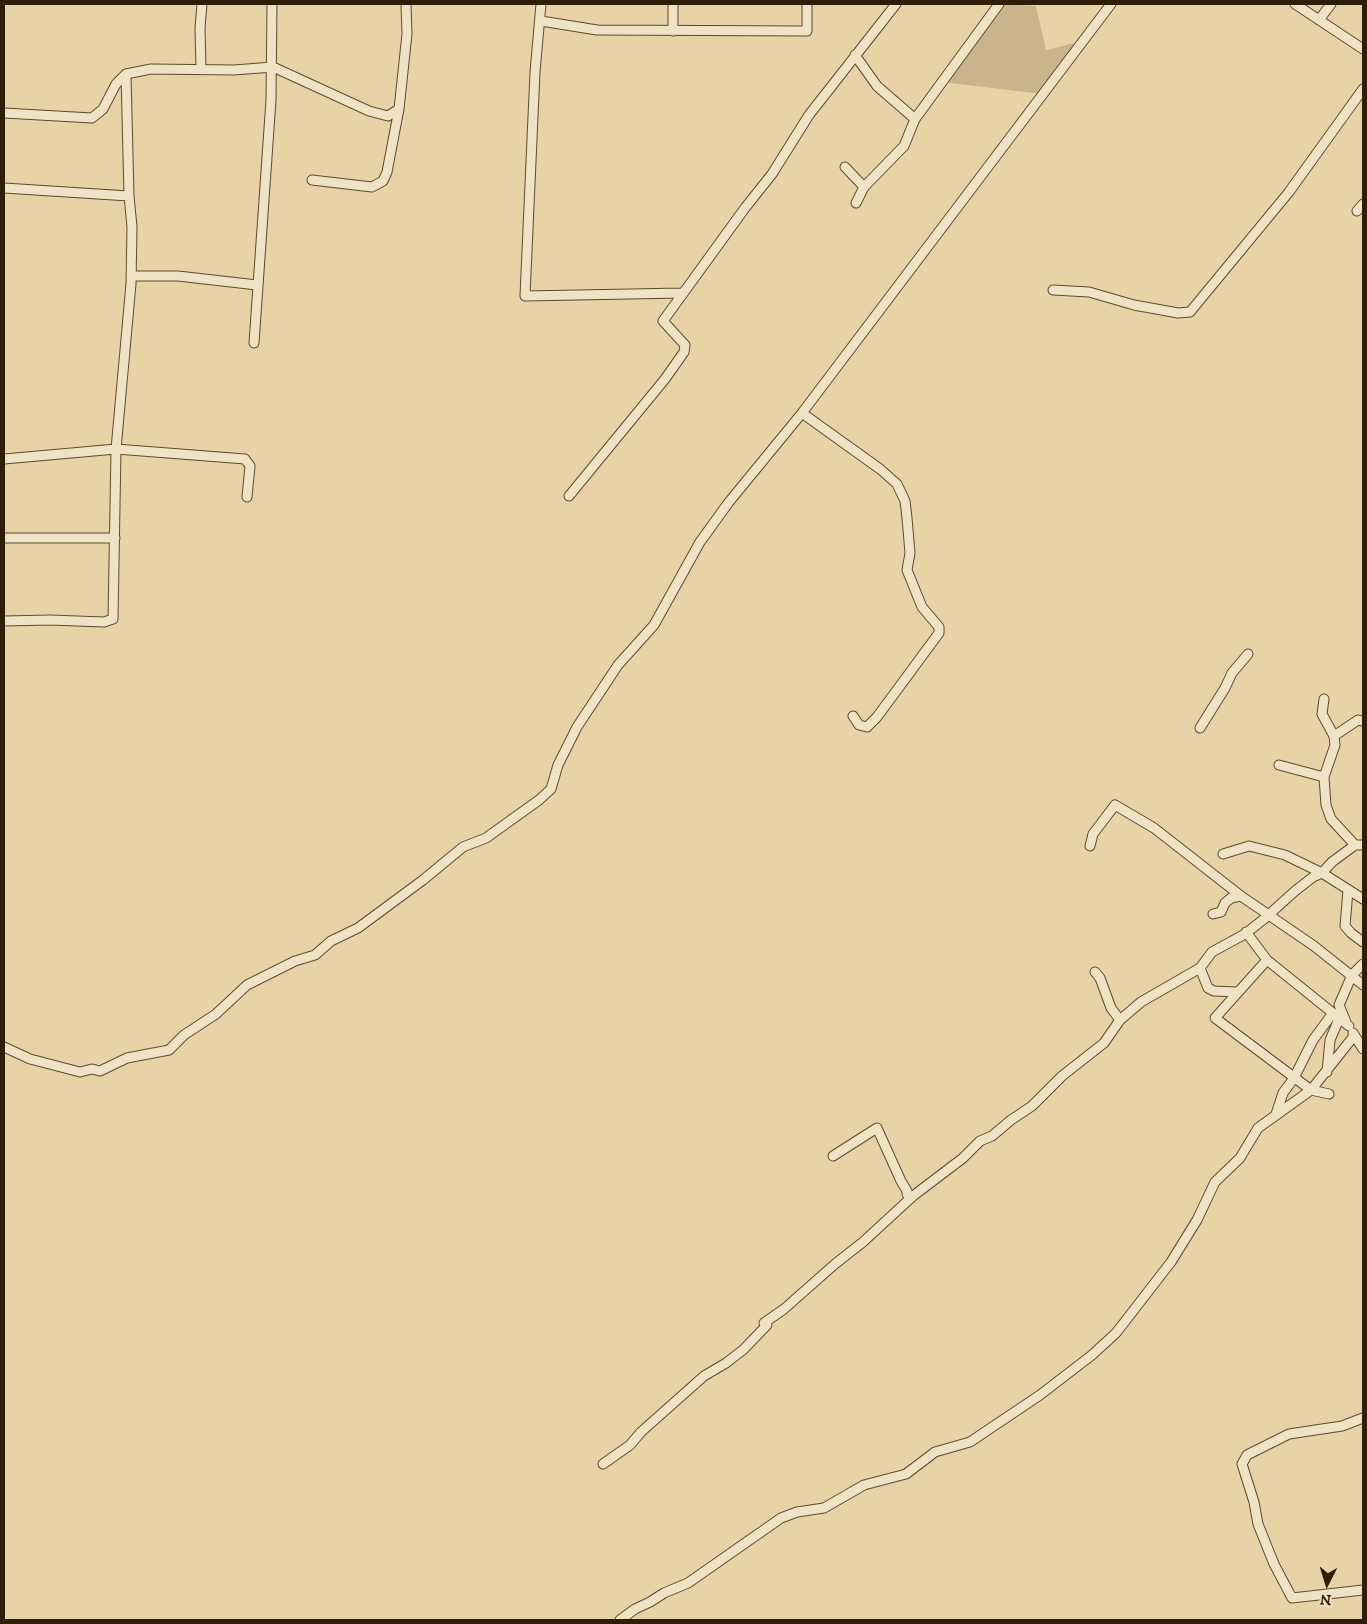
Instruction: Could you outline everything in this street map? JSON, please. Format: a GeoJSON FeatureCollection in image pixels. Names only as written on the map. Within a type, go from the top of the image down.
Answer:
{"type":"FeatureCollection","features":[{"type":"Feature","properties":{"kind":"street"},"geometry":{"type":"LineString","coordinates":[[201,70],[200,28],[202,4]]}},
{"type":"Feature","properties":{"kind":"street"},"geometry":{"type":"LineString","coordinates":[[254,343],[256,285],[273,67],[272,4]]}},
{"type":"Feature","properties":{"kind":"street"},"geometry":{"type":"LineString","coordinates":[[312,180],[372,187],[383,181],[387,172],[398,109],[407,34],[406,4]]}},
{"type":"Feature","properties":{"kind":"street"},"geometry":{"type":"LineString","coordinates":[[541,4],[542,20],[535,72],[525,296],[682,293]]}},
{"type":"Feature","properties":{"kind":"street"},"geometry":{"type":"LineString","coordinates":[[673,4],[674,31]]}},
{"type":"Feature","properties":{"kind":"street"},"geometry":{"type":"LineString","coordinates":[[542,20],[597,30],[807,32],[807,4]]}},
{"type":"Feature","properties":{"kind":"street"},"geometry":{"type":"LineString","coordinates":[[569,496],[684,352],[685,345],[663,321],[756,192],[772,174],[809,115],[896,4]]}},
{"type":"Feature","properties":{"kind":"street"},"geometry":{"type":"LineString","coordinates":[[856,203],[864,187],[904,146],[915,119],[999,4]]}},
{"type":"Feature","properties":{"kind":"street"},"geometry":{"type":"LineString","coordinates":[[4,1047],[30,1059],[80,1072],[92,1069],[100,1071],[127,1058],[169,1050],[184,1035],[216,1014],[247,985],[295,961],[315,955],[331,941],[358,928],[423,880],[462,847],[486,838],[524,812],[551,789],[558,765],[577,727],[618,665],[654,625],[700,542],[753,470],[802,413],[1110,4]]}},
{"type":"Feature","properties":{"kind":"street"},"geometry":{"type":"LineString","coordinates":[[1295,4],[1363,49]]}},
{"type":"Feature","properties":{"kind":"street"},"geometry":{"type":"LineString","coordinates":[[1319,20],[1331,4]]}},
{"type":"Feature","properties":{"kind":"street"},"geometry":{"type":"LineString","coordinates":[[855,55],[877,86],[915,119]]}},
{"type":"Feature","properties":{"kind":"street"},"geometry":{"type":"LineString","coordinates":[[4,113],[92,118],[103,109],[116,84],[126,74],[152,69],[201,70],[273,67],[369,111],[388,116],[398,109]]}},
{"type":"Feature","properties":{"kind":"street"},"geometry":{"type":"LineString","coordinates":[[4,621],[104,622],[113,619],[116,449],[131,276],[132,227],[128,196],[126,74]]}},
{"type":"Feature","properties":{"kind":"street"},"geometry":{"type":"LineString","coordinates":[[1052,290],[1088,292],[1178,313],[1190,312],[1289,192],[1363,89]]}},
{"type":"Feature","properties":{"kind":"street"},"geometry":{"type":"LineString","coordinates":[[846,167],[864,187]]}},
{"type":"Feature","properties":{"kind":"street"},"geometry":{"type":"LineString","coordinates":[[4,188],[128,196]]}},
{"type":"Feature","properties":{"kind":"street"},"geometry":{"type":"LineString","coordinates":[[131,276],[178,276],[256,285]]}},
{"type":"Feature","properties":{"kind":"street"},"geometry":{"type":"LineString","coordinates":[[802,413],[880,469],[897,484],[904,501],[907,518],[910,552],[907,570],[922,607],[939,627],[939,633],[877,717],[867,727],[859,725],[853,716]]}},
{"type":"Feature","properties":{"kind":"street"},"geometry":{"type":"LineString","coordinates":[[4,459],[116,449],[245,460],[250,466],[247,498]]}},
{"type":"Feature","properties":{"kind":"street"},"geometry":{"type":"LineString","coordinates":[[4,538],[115,538]]}},
{"type":"Feature","properties":{"kind":"street"},"geometry":{"type":"LineString","coordinates":[[1200,728],[1232,673],[1248,654]]}},
{"type":"Feature","properties":{"kind":"street"},"geometry":{"type":"LineString","coordinates":[[604,1464],[630,1445],[640,1432],[704,1376],[726,1364],[767,1325],[764,1323],[784,1309],[863,1242],[911,1198],[980,1141],[992,1136],[1032,1106],[1062,1076],[1104,1043],[1120,1020],[1148,997],[1200,968],[1212,952],[1246,932],[1307,881],[1322,873],[1359,845],[1331,819],[1327,810],[1324,777],[1335,745],[1334,736],[1322,714],[1324,699]]}},
{"type":"Feature","properties":{"kind":"street"},"geometry":{"type":"LineString","coordinates":[[1334,736],[1358,720],[1362,721]]}},
{"type":"Feature","properties":{"kind":"street"},"geometry":{"type":"LineString","coordinates":[[1279,765],[1324,777]]}},
{"type":"Feature","properties":{"kind":"street"},"geometry":{"type":"LineString","coordinates":[[1090,846],[1093,834],[1116,804],[1154,828],[1241,896],[1352,975],[1363,985]]}},
{"type":"Feature","properties":{"kind":"street"},"geometry":{"type":"LineString","coordinates":[[1223,854],[1249,846],[1285,856],[1322,873],[1363,899]]}},
{"type":"Feature","properties":{"kind":"street"},"geometry":{"type":"LineString","coordinates":[[1348,890],[1345,926],[1351,934],[1363,942]]}},
{"type":"Feature","properties":{"kind":"street"},"geometry":{"type":"LineString","coordinates":[[1213,914],[1221,912],[1225,903],[1231,898],[1241,896]]}},
{"type":"Feature","properties":{"kind":"street"},"geometry":{"type":"LineString","coordinates":[[1246,932],[1267,960],[1349,1026]]}},
{"type":"Feature","properties":{"kind":"street"},"geometry":{"type":"LineString","coordinates":[[1267,960],[1236,992],[1215,1018],[1311,1090],[1330,1094]]}},
{"type":"Feature","properties":{"kind":"street"},"geometry":{"type":"LineString","coordinates":[[1363,964],[1352,975],[1339,1005],[1341,1014],[1363,1049]]}},
{"type":"Feature","properties":{"kind":"street"},"geometry":{"type":"LineString","coordinates":[[1200,968],[1208,988],[1214,991],[1236,992]]}},
{"type":"Feature","properties":{"kind":"street"},"geometry":{"type":"LineString","coordinates":[[1096,972],[1110,1008],[1120,1020]]}},
{"type":"Feature","properties":{"kind":"street"},"geometry":{"type":"LineString","coordinates":[[1276,1114],[1283,1093],[1294,1078],[1313,1040],[1330,1017],[1337,1017]]}},
{"type":"Feature","properties":{"kind":"street"},"geometry":{"type":"LineString","coordinates":[[1327,1072],[1330,1040],[1337,1017]]}},
{"type":"Feature","properties":{"kind":"street"},"geometry":{"type":"LineString","coordinates":[[620,1620],[635,1608],[650,1602],[664,1592],[688,1583],[781,1518],[797,1512],[824,1508],[864,1485],[906,1474],[935,1452],[970,1442],[1034,1399],[1087,1360],[1116,1333],[1132,1310],[1155,1284],[1178,1252],[1215,1182],[1240,1158],[1258,1128],[1311,1090],[1354,1036]]}},
{"type":"Feature","properties":{"kind":"street"},"geometry":{"type":"LineString","coordinates":[[833,1156],[877,1128],[901,1181],[908,1191],[907,1194],[911,1198]]}},
{"type":"Feature","properties":{"kind":"street"},"geometry":{"type":"LineString","coordinates":[[1363,1418],[1342,1426],[1289,1434],[1247,1455],[1242,1464],[1254,1502],[1258,1524],[1274,1564],[1292,1598],[1363,1590]]}},
{"type":"Feature","properties":{"kind":"shaded area"},"geometry":{"type":"Polygon","coordinates":[[[999,4],[1036,6],[1046,50],[1083,41],[1042,94],[942,82],[999,4]]]}}]}
